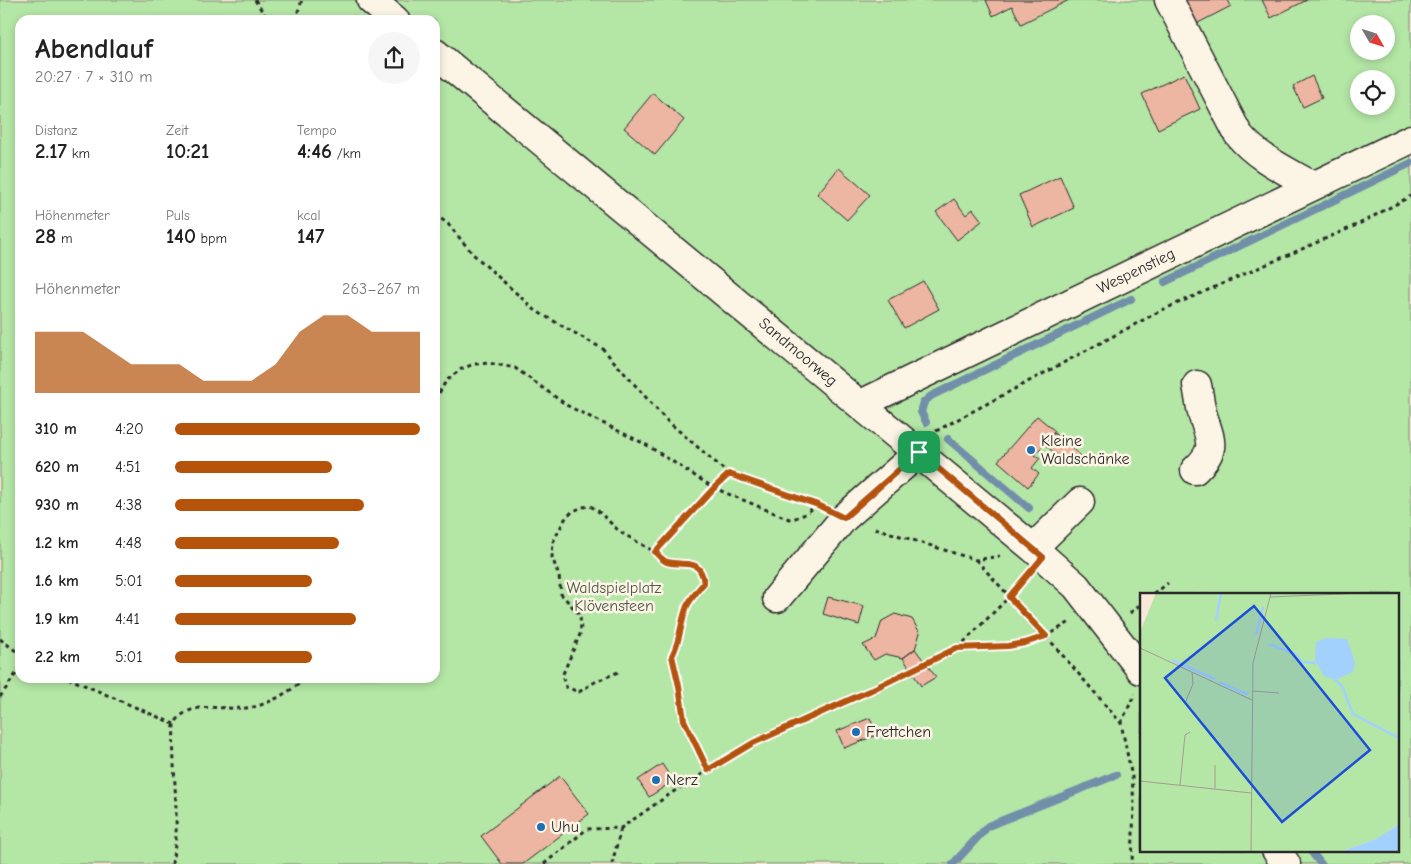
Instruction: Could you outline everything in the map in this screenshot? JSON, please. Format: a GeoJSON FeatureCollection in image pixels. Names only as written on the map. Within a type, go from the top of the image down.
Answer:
{"type":"FeatureCollection","features":[{"type":"Feature","properties":{"kind":"street"},"geometry":{"type":"LineString","coordinates":[[371,0],[389,15]]}},
{"type":"Feature","properties":{"kind":"street"},"geometry":{"type":"LineString","coordinates":[[1170,0],[1238,134],[1248,145],[1275,165],[1314,186]]}},
{"type":"Feature","properties":{"kind":"street","name":"Sandmoorweg"},"geometry":{"type":"LineString","coordinates":[[440,57],[1038,552],[1076,586],[1139,680]]}},
{"type":"Feature","properties":{"kind":"street","name":"Wespenstieg"},"geometry":{"type":"LineString","coordinates":[[861,404],[1411,139]]}},
{"type":"Feature","properties":{"kind":"street"},"geometry":{"type":"LineString","coordinates":[[1195,470],[1205,461],[1211,440],[1202,414],[1197,385]]}},
{"type":"Feature","properties":{"kind":"street"},"geometry":{"type":"LineString","coordinates":[[777,598],[844,518],[919,452]]}},
{"type":"Feature","properties":{"kind":"street"},"geometry":{"type":"LineString","coordinates":[[1038,552],[1080,502]]}},
{"type":"Feature","properties":{"kind":"street"},"geometry":{"type":"LineString","coordinates":[[1277,852],[1286,864]]}},
{"type":"Feature","properties":{"kind":"path"},"geometry":{"type":"LineString","coordinates":[[254,0],[264,15]]}},
{"type":"Feature","properties":{"kind":"path"},"geometry":{"type":"LineString","coordinates":[[298,15],[302,0]]}},
{"type":"Feature","properties":{"kind":"path"},"geometry":{"type":"LineString","coordinates":[[440,218],[448,224],[473,254],[536,311],[603,349],[666,419],[729,474],[818,505],[844,518],[976,560],[1046,636],[1121,723],[1132,777],[1134,804],[1132,864]]}},
{"type":"Feature","properties":{"kind":"path"},"geometry":{"type":"LineString","coordinates":[[440,391],[446,381],[461,369]]}},
{"type":"Feature","properties":{"kind":"path"},"geometry":{"type":"LineString","coordinates":[[655,552],[729,474]]}},
{"type":"Feature","properties":{"kind":"path"},"geometry":{"type":"LineString","coordinates":[[618,672],[593,683],[579,692],[566,687],[562,676],[581,632],[580,616],[561,594],[559,576],[552,557],[553,542],[565,519],[582,507],[590,506],[596,509],[620,532],[655,552],[666,562],[687,563],[698,568],[703,575],[704,583],[688,604],[681,625],[679,643],[672,656],[684,720],[708,770]]}},
{"type":"Feature","properties":{"kind":"path"},"geometry":{"type":"LineString","coordinates":[[544,864],[588,829],[621,828],[673,792],[753,743],[869,691],[957,648],[1009,597],[1038,552]]}},
{"type":"Feature","properties":{"kind":"path"},"geometry":{"type":"LineString","coordinates":[[1155,593],[1168,583]]}},
{"type":"Feature","properties":{"kind":"path"},"geometry":{"type":"LineString","coordinates":[[957,648],[1008,646],[1025,643],[1046,636],[1093,609]]}},
{"type":"Feature","properties":{"kind":"path"},"geometry":{"type":"LineString","coordinates":[[0,639],[15,650]]}},
{"type":"Feature","properties":{"kind":"path"},"geometry":{"type":"LineString","coordinates":[[0,697],[15,675]]}},
{"type":"Feature","properties":{"kind":"path"},"geometry":{"type":"LineString","coordinates":[[1121,723],[1139,680]]}},
{"type":"Feature","properties":{"kind":"path"},"geometry":{"type":"LineString","coordinates":[[80,683],[174,724]]}},
{"type":"Feature","properties":{"kind":"path"},"geometry":{"type":"LineString","coordinates":[[172,864],[176,835],[174,724],[185,713],[199,708],[230,709],[256,707],[280,696],[300,683]]}},
{"type":"Feature","properties":{"kind":"path"},"geometry":{"type":"LineString","coordinates":[[612,864],[621,828]]}},
{"type":"Feature","properties":{"kind":"green space","name":"Waldspielplatz Klövensteen"},"geometry":{"type":"Polygon","coordinates":[[[0,0],[1411,0],[1411,864],[0,864],[0,0]]]}},
{"type":"Feature","properties":{"kind":"building"},"geometry":{"type":"Polygon","coordinates":[[[986,0],[1069,0],[1021,24],[1012,6],[993,16],[986,0]]]}},
{"type":"Feature","properties":{"kind":"building"},"geometry":{"type":"Polygon","coordinates":[[[1183,0],[1228,0],[1231,6],[1196,24],[1183,0]]]}},
{"type":"Feature","properties":{"kind":"building"},"geometry":{"type":"Polygon","coordinates":[[[1262,0],[1307,0],[1271,18],[1262,0]]]}},
{"type":"Feature","properties":{"kind":"building"},"geometry":{"type":"Polygon","coordinates":[[[1184,74],[1200,109],[1158,129],[1142,94],[1184,74]]]}},
{"type":"Feature","properties":{"kind":"building"},"geometry":{"type":"Polygon","coordinates":[[[1312,76],[1322,98],[1303,107],[1293,86],[1312,76]]]}},
{"type":"Feature","properties":{"kind":"building"},"geometry":{"type":"Polygon","coordinates":[[[653,93],[684,120],[655,155],[624,128],[653,93]]]}},
{"type":"Feature","properties":{"kind":"building"},"geometry":{"type":"Polygon","coordinates":[[[839,168],[870,195],[847,220],[817,194],[839,168]]]}},
{"type":"Feature","properties":{"kind":"building"},"geometry":{"type":"Polygon","coordinates":[[[1060,176],[1074,208],[1033,227],[1019,195],[1060,176]]]}},
{"type":"Feature","properties":{"kind":"building"},"geometry":{"type":"Polygon","coordinates":[[[954,199],[966,215],[973,209],[982,221],[957,240],[936,212],[954,199]]]}},
{"type":"Feature","properties":{"kind":"building"},"geometry":{"type":"Polygon","coordinates":[[[923,281],[939,309],[904,328],[888,300],[923,281]]]}},
{"type":"Feature","properties":{"kind":"building"},"geometry":{"type":"Polygon","coordinates":[[[1037,416],[1055,431],[1035,455],[1040,458],[1032,468],[1039,474],[1028,487],[998,461],[1037,416]]]}},
{"type":"Feature","properties":{"kind":"building"},"geometry":{"type":"Polygon","coordinates":[[[1054,433],[1080,455],[1070,466],[1044,444],[1054,433]]]}},
{"type":"Feature","properties":{"kind":"building"},"geometry":{"type":"Polygon","coordinates":[[[828,597],[864,606],[859,625],[823,614],[828,597]]]}},
{"type":"Feature","properties":{"kind":"building"},"geometry":{"type":"Polygon","coordinates":[[[895,614],[912,619],[920,633],[915,649],[903,658],[885,654],[874,660],[863,645],[876,639],[882,621],[895,614]]]}},
{"type":"Feature","properties":{"kind":"building"},"geometry":{"type":"Polygon","coordinates":[[[915,649],[936,677],[921,686],[903,658],[915,649]]]}},
{"type":"Feature","properties":{"kind":"building"},"geometry":{"type":"Polygon","coordinates":[[[870,718],[877,735],[844,748],[837,731],[870,718]]]}},
{"type":"Feature","properties":{"kind":"building"},"geometry":{"type":"Polygon","coordinates":[[[662,764],[673,781],[649,797],[638,780],[662,764]]]}},
{"type":"Feature","properties":{"kind":"building"},"geometry":{"type":"Polygon","coordinates":[[[560,776],[589,814],[523,864],[502,864],[481,836],[560,776]]]}},
{"type":"Feature","properties":{"kind":"waterway"},"geometry":{"type":"LineString","coordinates":[[1165,282],[1411,163]]}},
{"type":"Feature","properties":{"kind":"waterway"},"geometry":{"type":"LineString","coordinates":[[926,422],[921,412],[924,402],[931,396],[1131,299]]}},
{"type":"Feature","properties":{"kind":"waterway"},"geometry":{"type":"LineString","coordinates":[[948,439],[1029,508]]}},
{"type":"Feature","properties":{"kind":"waterway"},"geometry":{"type":"LineString","coordinates":[[953,864],[988,826],[1116,775]]}},
{"type":"Feature","properties":{"kind":"waterway"},"geometry":{"type":"LineString","coordinates":[[1312,852],[1321,864]]}},
{"type":"Feature","properties":{"kind":"place","name":"Kleine Waldschänke"},"geometry":{"type":"Point","coordinates":[1031,450]}},
{"type":"Feature","properties":{"kind":"place","name":"Frettchen"},"geometry":{"type":"Point","coordinates":[856,732]}},
{"type":"Feature","properties":{"kind":"place","name":"Nerz"},"geometry":{"type":"Point","coordinates":[656,780]}},
{"type":"Feature","properties":{"kind":"place","name":"Uhu"},"geometry":{"type":"Point","coordinates":[541,827]}},
{"type":"Feature","properties":{"kind":"route"},"geometry":{"type":"LineString","coordinates":[[919,452],[1043,557],[1009,597],[1046,636],[1008,646],[957,648],[869,691],[753,743],[708,770],[684,720],[672,656],[679,643],[681,625],[688,604],[704,583],[703,575],[698,568],[687,563],[666,562],[655,552],[729,474],[818,505],[844,518],[919,452]]}}]}
